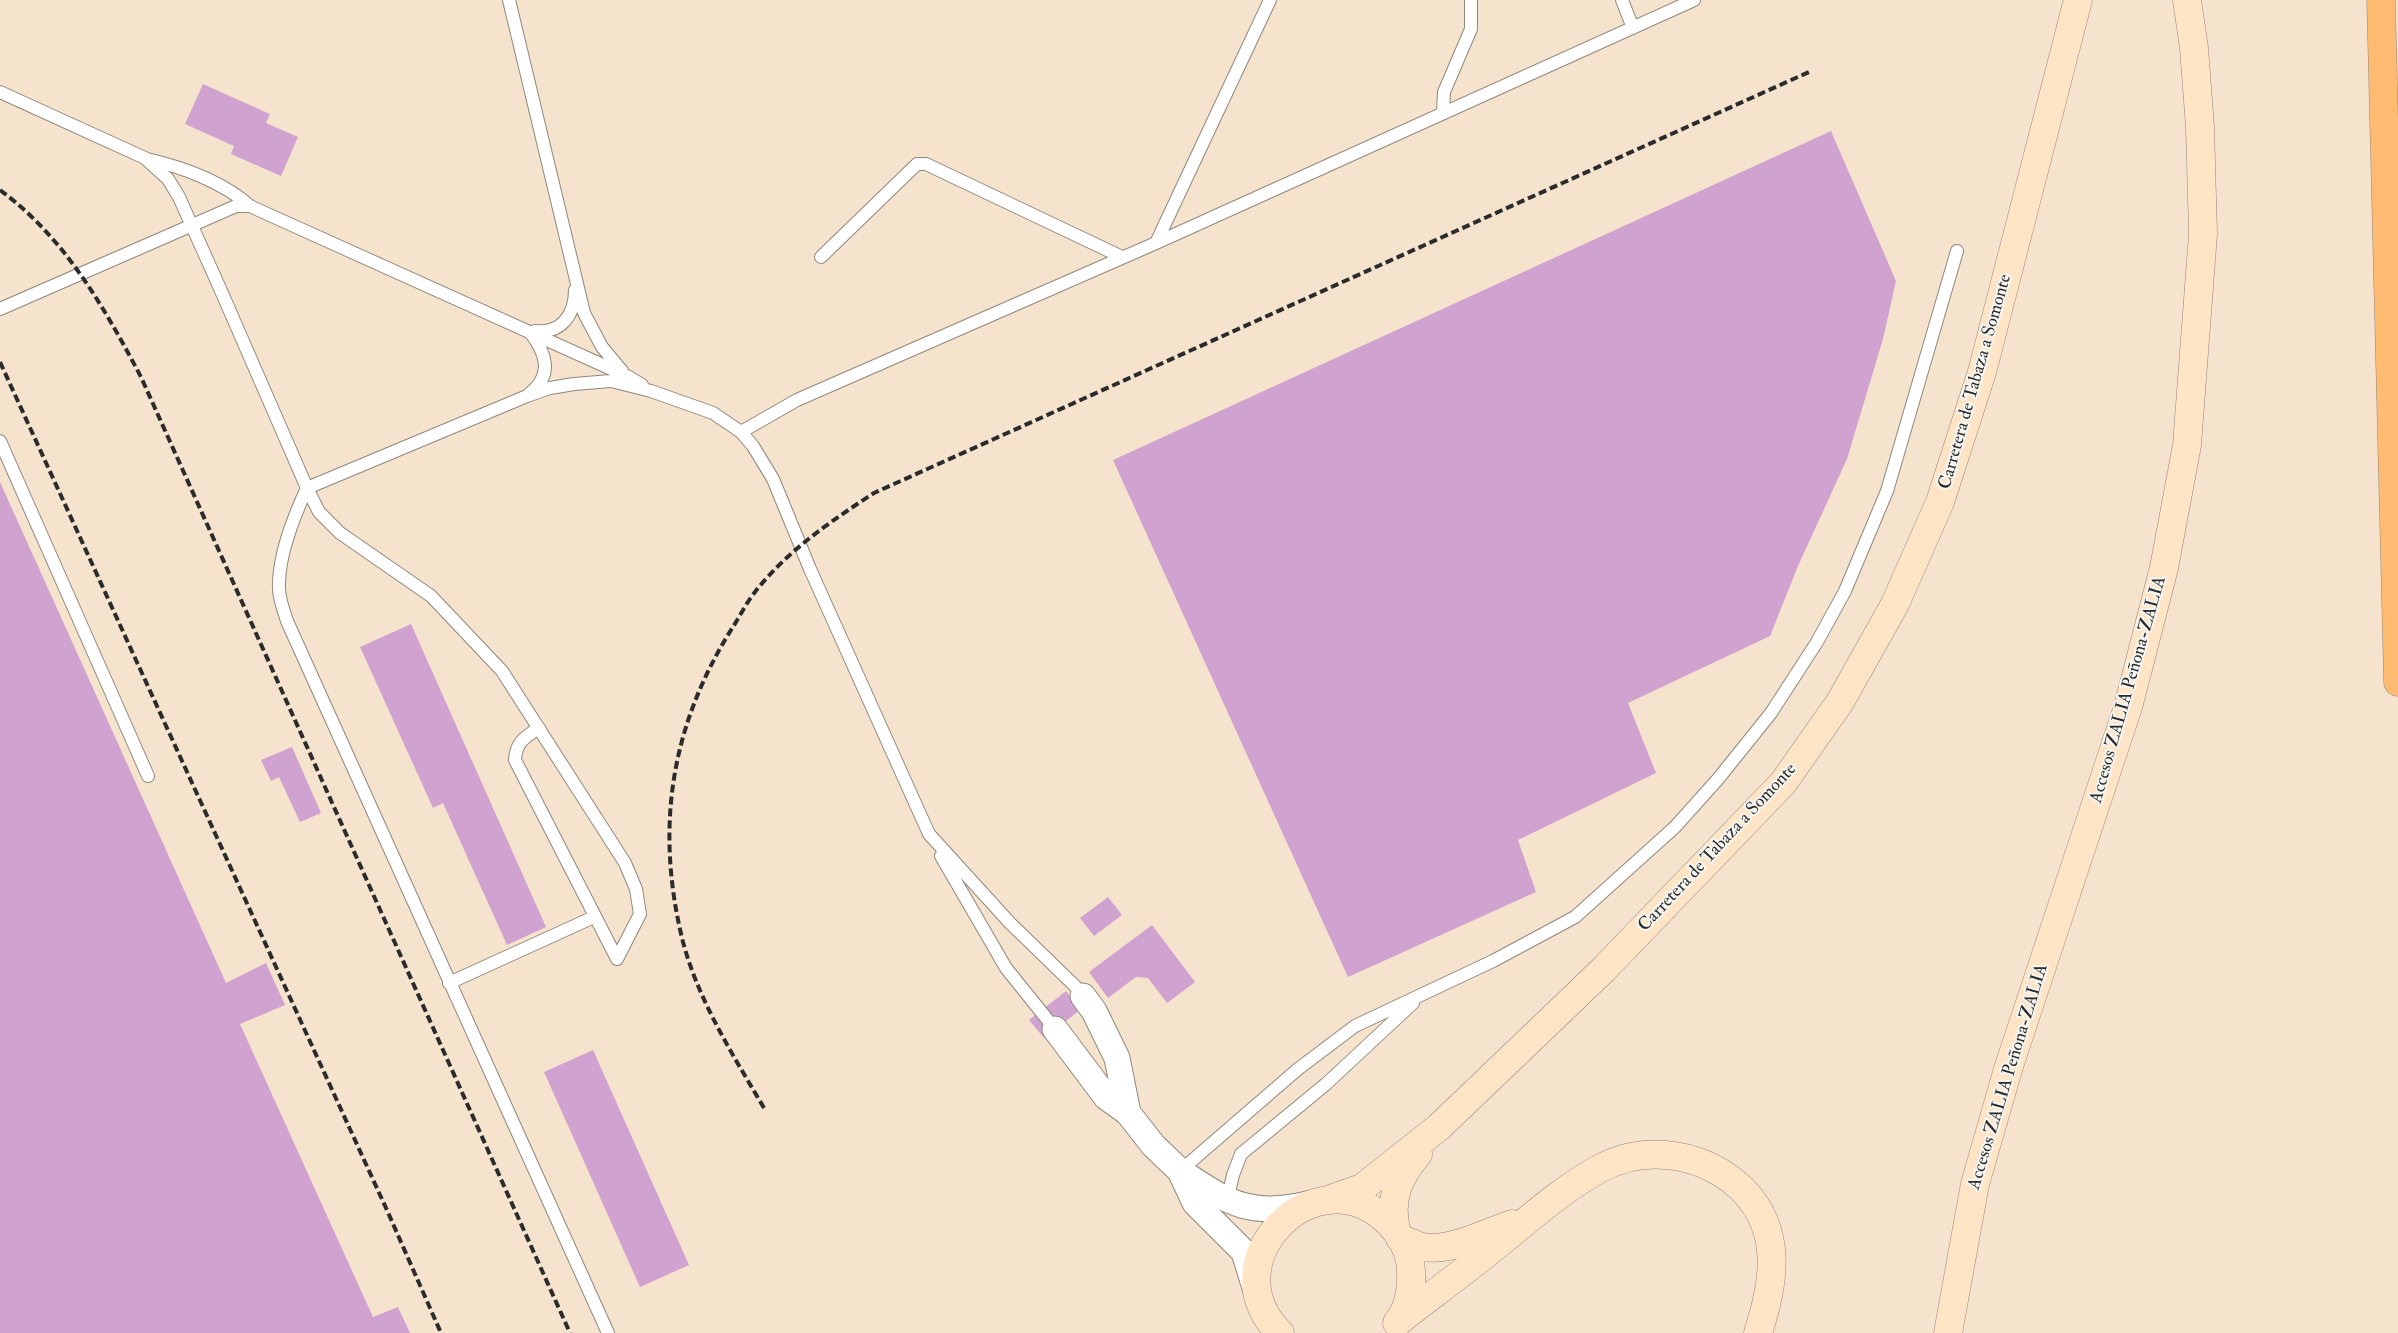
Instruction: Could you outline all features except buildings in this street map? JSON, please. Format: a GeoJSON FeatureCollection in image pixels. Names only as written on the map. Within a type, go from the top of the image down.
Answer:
{"type":"FeatureCollection","features":[{"type":"Feature","properties":{"kind":"highway"},"geometry":{"type":"LineString","coordinates":[[2381,0],[2398,682]]}},
{"type":"Feature","properties":{"kind":"street","name":"Carretera de Tabaza a Somonte"},"geometry":{"type":"LineString","coordinates":[[1280,1333],[1270,1324],[1259,1301],[1256,1275],[1261,1250],[1274,1228],[1290,1214],[1318,1202],[1362,1188],[1439,1127],[1603,970],[1783,783],[1840,702],[1895,604],[1940,502],[1982,372],[2078,0]]}},
{"type":"Feature","properties":{"kind":"street","name":"Accesos ZALIA Peñona-ZALIA"},"geometry":{"type":"LineString","coordinates":[[1948,1333],[1980,1166],[2009,1066],[2128,707],[2164,568],[2187,445],[2203,234],[2200,126],[2194,48],[2187,0]]}},
{"type":"Feature","properties":{"kind":"street"},"geometry":{"type":"LineString","coordinates":[[1083,996],[1094,1011],[1117,1058],[1128,1112]]}},
{"type":"Feature","properties":{"kind":"street"},"geometry":{"type":"LineString","coordinates":[[1055,1029],[1106,1097],[1128,1112],[1153,1145],[1180,1171],[1227,1201],[1265,1210],[1284,1210],[1318,1202],[1349,1202],[1366,1207],[1382,1217],[1398,1234],[1408,1251],[1412,1275],[1409,1298],[1394,1327]]}},
{"type":"Feature","properties":{"kind":"street","name":"Carretera de Tabaza a Somonte"},"geometry":{"type":"LineString","coordinates":[[1398,1234],[1394,1204],[1402,1174],[1439,1127]]}},
{"type":"Feature","properties":{"kind":"street"},"geometry":{"type":"LineString","coordinates":[[1394,1327],[1494,1248],[1528,1218],[1601,1168],[1624,1159],[1663,1154],[1704,1163],[1738,1186],[1751,1199],[1762,1217],[1773,1269],[1769,1299],[1758,1333]]}},
{"type":"Feature","properties":{"kind":"street"},"geometry":{"type":"LineString","coordinates":[[1180,1171],[1195,1203],[1244,1252],[1259,1301]]}},
{"type":"Feature","properties":{"kind":"street"},"geometry":{"type":"LineString","coordinates":[[1398,1234],[1420,1246],[1432,1248],[1456,1244],[1528,1218]]}},
{"type":"Feature","properties":{"kind":"lane"},"geometry":{"type":"LineString","coordinates":[[509,0],[574,277],[589,327],[602,347],[627,376]]}},
{"type":"Feature","properties":{"kind":"lane"},"geometry":{"type":"LineString","coordinates":[[1156,243],[1270,0]]}},
{"type":"Feature","properties":{"kind":"lane"},"geometry":{"type":"LineString","coordinates":[[1443,113],[1444,92],[1471,29],[1471,0]]}},
{"type":"Feature","properties":{"kind":"lane"},"geometry":{"type":"LineString","coordinates":[[1622,0],[1633,28]]}},
{"type":"Feature","properties":{"kind":"lane"},"geometry":{"type":"LineString","coordinates":[[740,432],[797,400],[1156,243],[1694,0]]}},
{"type":"Feature","properties":{"kind":"lane"},"geometry":{"type":"LineString","coordinates":[[0,92],[145,158],[175,165],[238,195],[250,206],[529,330],[627,376],[651,391]]}},
{"type":"Feature","properties":{"kind":"lane"},"geometry":{"type":"LineString","coordinates":[[145,158],[174,188],[319,512],[340,533],[431,596],[502,671],[539,728],[625,863],[636,889],[640,914],[617,960],[515,760],[516,749],[522,740],[539,728]]}},
{"type":"Feature","properties":{"kind":"lane"},"geometry":{"type":"LineString","coordinates":[[821,257],[917,164],[926,164],[1122,257]]}},
{"type":"Feature","properties":{"kind":"lane"},"geometry":{"type":"LineString","coordinates":[[0,309],[236,206],[250,206]]}},
{"type":"Feature","properties":{"kind":"lane"},"geometry":{"type":"LineString","coordinates":[[1180,1171],[1298,1069],[1355,1026],[1493,961],[1575,917],[1675,827],[1718,779],[1771,713],[1817,642],[1845,591],[1888,491],[1958,251]]}},
{"type":"Feature","properties":{"kind":"lane"},"geometry":{"type":"LineString","coordinates":[[529,330],[552,330],[560,327],[567,319],[575,297],[574,277]]}},
{"type":"Feature","properties":{"kind":"lane"},"geometry":{"type":"LineString","coordinates":[[527,396],[539,383],[545,366],[545,355],[542,347],[529,330]]}},
{"type":"Feature","properties":{"kind":"lane"},"geometry":{"type":"LineString","coordinates":[[608,1333],[295,639],[281,602],[279,583],[281,564],[297,509],[307,488],[527,396],[550,388],[593,382],[611,381],[651,391],[713,413],[740,432],[758,453],[773,479],[810,569],[929,834],[1006,968],[1055,1029]]}},
{"type":"Feature","properties":{"kind":"lane"},"geometry":{"type":"LineString","coordinates":[[0,441],[148,776]]}},
{"type":"Feature","properties":{"kind":"lane"},"geometry":{"type":"LineString","coordinates":[[929,834],[1010,923],[1083,996]]}},
{"type":"Feature","properties":{"kind":"lane"},"geometry":{"type":"LineString","coordinates":[[450,983],[594,917]]}},
{"type":"Feature","properties":{"kind":"lane"},"geometry":{"type":"LineString","coordinates":[[1227,1201],[1241,1154],[1326,1084],[1426,991]]}},
{"type":"Feature","properties":{"kind":"railway"},"geometry":{"type":"LineString","coordinates":[[764,1108],[707,1007],[690,964],[683,942],[675,900],[670,860],[670,820],[674,781],[682,742],[694,704],[710,667],[731,630],[755,592],[781,563],[810,538],[874,493],[1809,72]]}},
{"type":"Feature","properties":{"kind":"railway"},"geometry":{"type":"LineString","coordinates":[[0,190],[44,230],[81,275],[141,377],[570,1333]]}},
{"type":"Feature","properties":{"kind":"railway"},"geometry":{"type":"LineString","coordinates":[[0,362],[386,1208],[441,1333]]}}]}
